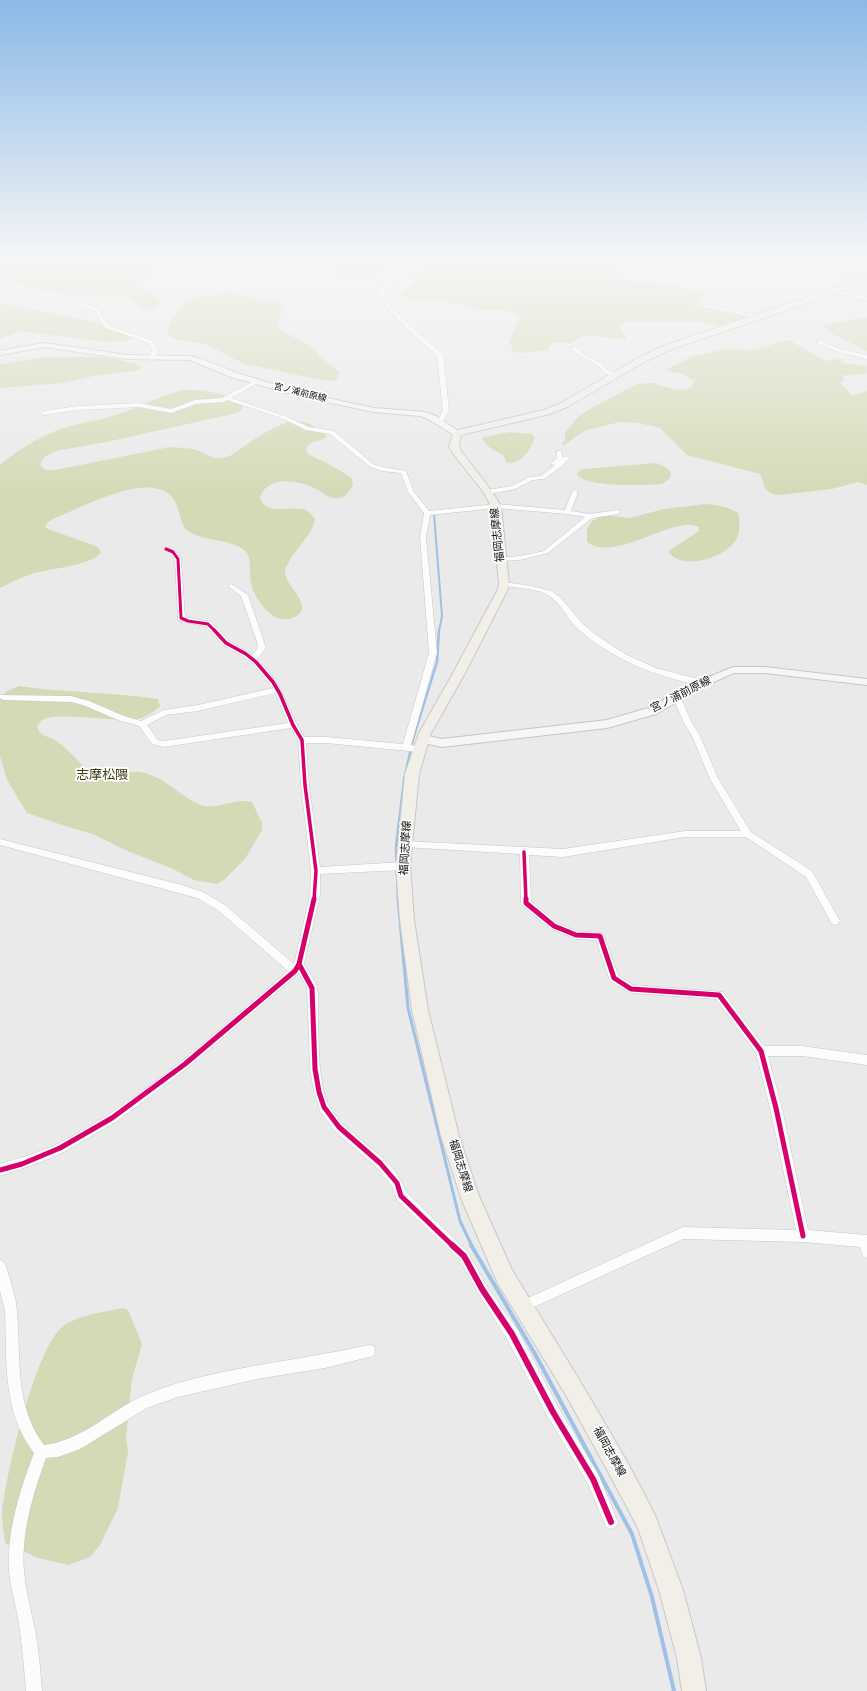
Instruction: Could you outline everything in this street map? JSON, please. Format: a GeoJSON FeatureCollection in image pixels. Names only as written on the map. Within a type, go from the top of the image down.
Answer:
{"type":"FeatureCollection","features":[{"type":"Feature","properties":{"kind":"main road"},"geometry":{"type":"LineString","coordinates":[[456,433],[470,428],[547,412],[564,405],[615,375],[669,347],[693,339]]}},
{"type":"Feature","properties":{"kind":"main road","name":"宮ノ浦前原線"},"geometry":{"type":"LineString","coordinates":[[0,353],[44,345],[118,356],[182,357],[199,360],[222,371],[298,394],[374,410],[422,414],[440,422],[456,433]]}},
{"type":"Feature","properties":{"kind":"main road","name":"福岡志摩線"},"geometry":{"type":"LineString","coordinates":[[456,433],[454,446],[457,452],[488,492],[496,506],[504,584],[489,616],[416,745],[404,844],[397,866],[407,920],[420,1010],[450,1136],[470,1198],[505,1276],[573,1388],[620,1471],[647,1523],[671,1590],[689,1658],[694,1691]]}},
{"type":"Feature","properties":{"kind":"main road","name":"宮ノ浦前原線"},"geometry":{"type":"LineString","coordinates":[[416,745],[456,742],[607,724],[652,711],[703,683],[733,670],[765,670],[867,682]]}},
{"type":"Feature","properties":{"kind":"street"},"geometry":{"type":"LineString","coordinates":[[142,339],[151,342],[154,349],[153,357]]}},
{"type":"Feature","properties":{"kind":"street"},"geometry":{"type":"LineString","coordinates":[[422,339],[440,354],[446,410],[440,422]]}},
{"type":"Feature","properties":{"kind":"street"},"geometry":{"type":"LineString","coordinates":[[819,342],[837,350],[867,357]]}},
{"type":"Feature","properties":{"kind":"street"},"geometry":{"type":"LineString","coordinates":[[574,348],[581,355],[600,365],[604,370],[615,375]]}},
{"type":"Feature","properties":{"kind":"street"},"geometry":{"type":"LineString","coordinates":[[44,413],[78,408],[139,405],[171,411],[195,402],[217,401],[227,398],[256,382]]}},
{"type":"Feature","properties":{"kind":"street"},"geometry":{"type":"LineString","coordinates":[[227,398],[283,417],[308,429],[332,432],[371,464],[381,469],[404,472],[411,492],[427,514],[424,537],[432,653],[416,745],[302,740]]}},
{"type":"Feature","properties":{"kind":"street"},"geometry":{"type":"LineString","coordinates":[[488,492],[514,488],[532,478],[560,458],[559,452]]}},
{"type":"Feature","properties":{"kind":"street"},"geometry":{"type":"LineString","coordinates":[[532,478],[544,477],[560,466],[566,458]]}},
{"type":"Feature","properties":{"kind":"street"},"geometry":{"type":"LineString","coordinates":[[567,512],[575,492]]}},
{"type":"Feature","properties":{"kind":"street"},"geometry":{"type":"LineString","coordinates":[[427,514],[496,506],[567,512],[590,516],[618,512]]}},
{"type":"Feature","properties":{"kind":"street"},"geometry":{"type":"LineString","coordinates":[[501,559],[520,558],[546,552],[590,516]]}},
{"type":"Feature","properties":{"kind":"street"},"geometry":{"type":"LineString","coordinates":[[0,1170],[56,1151],[117,1116],[190,1061],[297,968],[315,895],[316,871],[305,785],[302,740],[293,725],[277,690],[263,670],[246,654],[226,643],[208,624],[188,621],[181,618],[178,559],[173,552],[166,549]]}},
{"type":"Feature","properties":{"kind":"street"},"geometry":{"type":"LineString","coordinates":[[504,584],[532,588],[552,595],[572,618],[595,638],[628,659],[648,669],[673,678],[703,683]]}},
{"type":"Feature","properties":{"kind":"street"},"geometry":{"type":"LineString","coordinates":[[231,586],[240,591],[247,600],[261,642],[262,648],[260,653],[252,659]]}},
{"type":"Feature","properties":{"kind":"street"},"geometry":{"type":"LineString","coordinates":[[142,724],[164,713],[198,708],[277,690]]}},
{"type":"Feature","properties":{"kind":"street"},"geometry":{"type":"LineString","coordinates":[[3,697],[71,699],[86,703],[121,718],[142,724],[155,742],[164,744],[293,725]]}},
{"type":"Feature","properties":{"kind":"street"},"geometry":{"type":"LineString","coordinates":[[677,698],[688,723],[696,736],[714,779],[748,834],[808,874],[835,921]]}},
{"type":"Feature","properties":{"kind":"street"},"geometry":{"type":"LineString","coordinates":[[404,844],[524,852],[563,853],[685,834],[748,834]]}},
{"type":"Feature","properties":{"kind":"street"},"geometry":{"type":"LineString","coordinates":[[0,842],[182,888],[200,895],[222,908],[297,968],[312,988],[315,1069],[319,1092],[324,1107],[339,1127],[380,1164],[397,1183],[401,1196],[464,1256],[482,1289],[512,1334],[553,1412],[593,1479],[611,1522]]}},
{"type":"Feature","properties":{"kind":"street"},"geometry":{"type":"LineString","coordinates":[[524,852],[526,903],[554,926],[576,935],[600,936],[614,978],[631,989],[719,995],[761,1051],[776,1108],[803,1236]]}},
{"type":"Feature","properties":{"kind":"street"},"geometry":{"type":"LineString","coordinates":[[316,871],[397,866]]}},
{"type":"Feature","properties":{"kind":"street"},"geometry":{"type":"LineString","coordinates":[[761,1051],[802,1051],[867,1060]]}},
{"type":"Feature","properties":{"kind":"street"},"geometry":{"type":"LineString","coordinates":[[523,1306],[683,1233],[803,1236],[866,1241],[867,1252]]}},
{"type":"Feature","properties":{"kind":"street"},"geometry":{"type":"LineString","coordinates":[[0,1266],[10,1309],[14,1386],[20,1412],[29,1436],[41,1452]]}},
{"type":"Feature","properties":{"kind":"street"},"geometry":{"type":"LineString","coordinates":[[41,1452],[58,1450],[75,1444],[143,1403],[178,1390],[257,1372],[325,1361],[369,1351]]}},
{"type":"Feature","properties":{"kind":"street"},"geometry":{"type":"LineString","coordinates":[[34,1691],[32,1658],[18,1586],[16,1566],[20,1523],[34,1471],[41,1452]]}},
{"type":"Feature","properties":{"kind":"green space"},"geometry":{"type":"Polygon","coordinates":[[[80,339],[131,339],[125,341],[104,342],[80,339]]]}},
{"type":"Feature","properties":{"kind":"green space"},"geometry":{"type":"Polygon","coordinates":[[[176,339],[297,339],[310,346],[319,356],[340,372],[336,380],[322,380],[244,364],[206,344],[176,339]]]}},
{"type":"Feature","properties":{"kind":"green space"},"geometry":{"type":"Polygon","coordinates":[[[510,339],[578,339],[571,343],[551,342],[548,350],[521,353],[514,352],[509,342],[510,339]]]}},
{"type":"Feature","properties":{"kind":"green space"},"geometry":{"type":"Polygon","coordinates":[[[843,339],[867,339],[867,351],[843,339]]]}},
{"type":"Feature","properties":{"kind":"green space"},"geometry":{"type":"Polygon","coordinates":[[[789,340],[826,361],[838,358],[841,360],[841,363],[867,366],[866,374],[843,375],[844,380],[840,383],[853,396],[867,391],[867,485],[858,482],[832,489],[779,495],[770,493],[764,486],[760,474],[687,455],[660,428],[639,423],[620,422],[586,430],[564,445],[561,445],[565,440],[565,433],[577,418],[586,411],[637,384],[652,383],[677,390],[691,388],[694,381],[683,374],[668,371],[666,369],[683,362],[690,357],[726,349],[755,350],[789,340]]]}},
{"type":"Feature","properties":{"kind":"green space"},"geometry":{"type":"Polygon","coordinates":[[[48,357],[111,358],[140,365],[141,368],[136,371],[94,376],[63,383],[0,388],[0,364],[48,357]]]}},
{"type":"Feature","properties":{"kind":"green space"},"geometry":{"type":"Polygon","coordinates":[[[184,390],[207,391],[230,397],[243,405],[242,409],[237,413],[111,441],[56,451],[46,456],[40,465],[45,470],[55,470],[170,447],[194,449],[215,458],[222,458],[230,456],[262,434],[289,421],[310,424],[327,436],[307,447],[309,454],[349,476],[352,479],[353,486],[345,495],[332,498],[307,485],[284,481],[276,482],[270,485],[264,490],[260,497],[262,503],[272,508],[303,509],[311,514],[315,519],[314,525],[308,536],[285,569],[289,583],[302,604],[302,610],[298,615],[289,619],[283,619],[270,614],[260,602],[253,589],[250,579],[249,557],[245,551],[232,544],[202,537],[188,531],[183,524],[174,499],[159,489],[145,488],[129,490],[95,501],[53,519],[47,523],[45,527],[98,547],[101,553],[88,561],[31,574],[0,588],[0,465],[24,447],[51,433],[70,426],[112,416],[184,390]]]}},
{"type":"Feature","properties":{"kind":"green space"},"geometry":{"type":"Polygon","coordinates":[[[509,432],[532,434],[535,437],[525,456],[516,462],[511,463],[506,462],[504,456],[489,447],[481,438],[509,432]]]}},
{"type":"Feature","properties":{"kind":"green space"},"geometry":{"type":"Polygon","coordinates":[[[656,463],[668,469],[671,475],[667,481],[662,484],[605,484],[593,482],[577,475],[578,472],[583,469],[656,463]]]}},
{"type":"Feature","properties":{"kind":"green space"},"geometry":{"type":"Polygon","coordinates":[[[706,504],[723,507],[738,513],[740,524],[738,535],[734,543],[717,555],[707,559],[685,561],[676,559],[669,553],[670,550],[699,531],[699,527],[692,525],[676,527],[636,541],[609,548],[597,547],[587,542],[587,529],[592,521],[603,515],[630,518],[664,509],[706,504]]]}},
{"type":"Feature","properties":{"kind":"green space"},"geometry":{"type":"Polygon","coordinates":[[[19,686],[158,699],[160,706],[149,714],[139,718],[127,720],[58,717],[48,718],[41,721],[37,726],[41,733],[63,746],[90,773],[111,776],[132,772],[146,773],[166,783],[193,801],[206,806],[218,806],[240,801],[252,802],[262,823],[262,830],[245,859],[224,880],[217,884],[194,880],[173,869],[125,850],[93,834],[27,813],[7,780],[0,756],[0,698],[7,691],[19,686]]]}},
{"type":"Feature","properties":{"kind":"green space"},"geometry":{"type":"Polygon","coordinates":[[[123,1308],[128,1310],[142,1344],[132,1379],[126,1437],[128,1452],[118,1508],[100,1545],[90,1557],[68,1565],[38,1558],[5,1543],[2,1517],[15,1444],[32,1387],[41,1361],[62,1327],[83,1317],[123,1308]]]}},
{"type":"Feature","properties":{"kind":"waterway"},"geometry":{"type":"LineString","coordinates":[[434,514],[442,616],[439,631]]}},
{"type":"Feature","properties":{"kind":"waterway"},"geometry":{"type":"LineString","coordinates":[[398,900],[396,847],[404,780],[413,739],[437,662],[439,630]]}},
{"type":"Feature","properties":{"kind":"waterway"},"geometry":{"type":"LineString","coordinates":[[398,899],[408,1008],[460,1221],[472,1246]]}},
{"type":"Feature","properties":{"kind":"waterway"},"geometry":{"type":"LineString","coordinates":[[471,1245],[535,1354],[632,1534],[652,1597],[674,1691]]}},
{"type":"Feature","properties":{"kind":"cycle path"},"geometry":{"type":"LineString","coordinates":[[0,1170],[22,1164],[60,1148],[112,1118],[166,1079],[203,1049],[295,971],[299,964],[315,895],[316,871],[305,785],[302,740],[293,725],[280,694],[273,682],[256,662],[246,654],[226,643],[208,624],[188,621],[181,618],[178,559],[173,552],[166,549]]}},
{"type":"Feature","properties":{"kind":"cycle path"},"geometry":{"type":"LineString","coordinates":[[524,852],[526,903],[554,926],[576,935],[600,936],[614,978],[631,989],[719,995],[761,1051],[776,1108],[803,1236]]}},
{"type":"Feature","properties":{"kind":"cycle path"},"geometry":{"type":"LineString","coordinates":[[299,964],[312,988],[315,1069],[319,1092],[324,1107],[339,1127],[380,1163],[397,1183],[401,1196],[464,1256],[482,1289],[512,1334],[553,1412],[593,1479],[611,1522]]}},
{"type":"Feature","properties":{"kind":"district","name":"志摩松隈"},"geometry":{"type":"Point","coordinates":[102,776]}}]}
